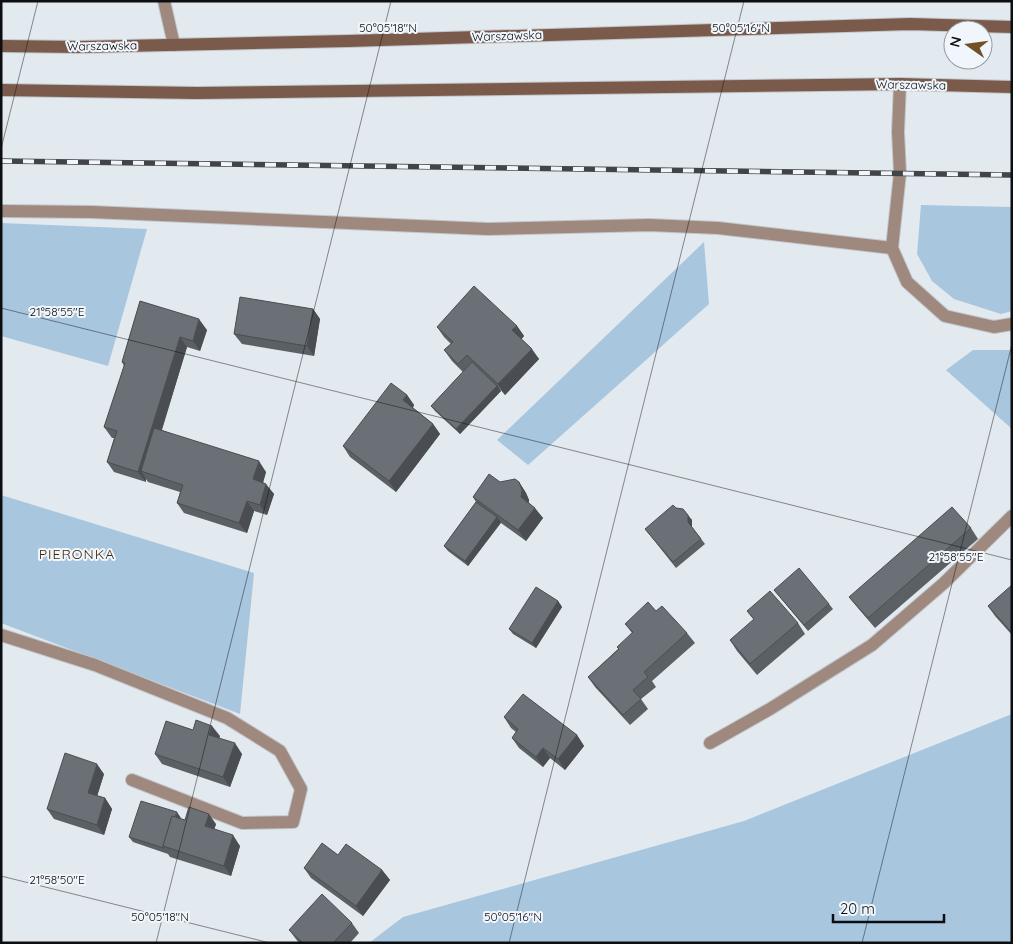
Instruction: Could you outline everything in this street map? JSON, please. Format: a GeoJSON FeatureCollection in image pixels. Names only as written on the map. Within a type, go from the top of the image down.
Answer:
{"type":"FeatureCollection","features":[{"type":"Feature","properties":{"kind":"main road","name":"Warszawska"},"geometry":{"type":"LineString","coordinates":[[1,46],[174,45],[910,24],[1012,27]]}},
{"type":"Feature","properties":{"kind":"main road","name":"Warszawska"},"geometry":{"type":"LineString","coordinates":[[1,90],[216,93],[900,84],[1012,86]]}},
{"type":"Feature","properties":{"kind":"street"},"geometry":{"type":"LineString","coordinates":[[164,1],[174,45]]}},
{"type":"Feature","properties":{"kind":"street"},"geometry":{"type":"LineString","coordinates":[[900,84],[898,132],[900,173],[892,248],[907,282],[945,316],[994,327],[1012,324]]}},
{"type":"Feature","properties":{"kind":"street"},"geometry":{"type":"LineString","coordinates":[[1,211],[92,212],[488,229],[659,225],[718,228],[892,248]]}},
{"type":"Feature","properties":{"kind":"street"},"geometry":{"type":"LineString","coordinates":[[710,743],[770,709],[872,645],[944,583],[1012,516]]}},
{"type":"Feature","properties":{"kind":"street"},"geometry":{"type":"LineString","coordinates":[[1,635],[96,665],[227,718],[280,751],[301,789],[293,822],[242,823],[132,780]]}},
{"type":"Feature","properties":{"kind":"shaded area"},"geometry":{"type":"Polygon","coordinates":[[[921,205],[1012,207],[1012,311],[1001,314],[954,299],[932,281],[917,254],[921,205]]]}},
{"type":"Feature","properties":{"kind":"shaded area"},"geometry":{"type":"Polygon","coordinates":[[[1,223],[147,229],[108,366],[1,336],[1,223]]]}},
{"type":"Feature","properties":{"kind":"shaded area"},"geometry":{"type":"Polygon","coordinates":[[[704,242],[709,304],[528,465],[497,440],[704,242]]]}},
{"type":"Feature","properties":{"kind":"shaded area"},"geometry":{"type":"Polygon","coordinates":[[[973,350],[1012,350],[1012,429],[946,370],[973,350]]]}},
{"type":"Feature","properties":{"kind":"shaded area"},"geometry":{"type":"Polygon","coordinates":[[[1,495],[254,573],[240,714],[1,623],[1,495]]]}},
{"type":"Feature","properties":{"kind":"shaded area"},"geometry":{"type":"Polygon","coordinates":[[[1012,714],[1012,943],[369,943],[403,917],[744,821],[1012,714]]]}},
{"type":"Feature","properties":{"kind":"building"},"geometry":{"type":"Polygon","coordinates":[[[474,286],[517,326],[512,330],[532,349],[498,384],[467,355],[458,364],[444,350],[453,342],[437,327],[474,286]]]}},
{"type":"Feature","properties":{"kind":"building"},"geometry":{"type":"Polygon","coordinates":[[[240,297],[313,309],[307,346],[234,334],[240,297]]]}},
{"type":"Feature","properties":{"kind":"building"},"geometry":{"type":"Polygon","coordinates":[[[140,301],[199,319],[193,341],[180,337],[138,472],[107,462],[117,431],[104,427],[125,363],[122,362],[140,301]]]}},
{"type":"Feature","properties":{"kind":"building"},"geometry":{"type":"Polygon","coordinates":[[[472,362],[497,386],[456,429],[431,406],[472,362]]]}},
{"type":"Feature","properties":{"kind":"building"},"geometry":{"type":"Polygon","coordinates":[[[391,383],[407,395],[403,400],[433,424],[389,481],[343,446],[391,383]]]}},
{"type":"Feature","properties":{"kind":"building"},"geometry":{"type":"Polygon","coordinates":[[[154,428],[259,461],[253,479],[266,484],[260,505],[247,501],[239,523],[177,503],[183,485],[141,471],[154,428]]]}},
{"type":"Feature","properties":{"kind":"building"},"geometry":{"type":"Polygon","coordinates":[[[489,474],[500,482],[515,479],[519,482],[522,490],[521,497],[535,508],[518,530],[473,497],[489,474]]]}},
{"type":"Feature","properties":{"kind":"building"},"geometry":{"type":"Polygon","coordinates":[[[476,502],[497,517],[465,561],[444,546],[476,502]]]}},
{"type":"Feature","properties":{"kind":"building"},"geometry":{"type":"Polygon","coordinates":[[[673,505],[676,508],[683,509],[688,515],[688,522],[701,539],[673,562],[645,529],[673,505]]]}},
{"type":"Feature","properties":{"kind":"building"},"geometry":{"type":"Polygon","coordinates":[[[952,507],[971,528],[868,618],[849,597],[952,507]]]}},
{"type":"Feature","properties":{"kind":"building"},"geometry":{"type":"Polygon","coordinates":[[[799,568],[829,604],[804,625],[774,590],[799,568]]]}},
{"type":"Feature","properties":{"kind":"building"},"geometry":{"type":"Polygon","coordinates":[[[1012,585],[1012,633],[988,606],[1012,585]]]}},
{"type":"Feature","properties":{"kind":"building"},"geometry":{"type":"Polygon","coordinates":[[[536,587],[558,601],[532,643],[509,629],[536,587]]]}},
{"type":"Feature","properties":{"kind":"building"},"geometry":{"type":"Polygon","coordinates":[[[770,591],[798,623],[750,664],[730,640],[754,619],[747,611],[770,591]]]}},
{"type":"Feature","properties":{"kind":"building"},"geometry":{"type":"Polygon","coordinates":[[[648,602],[656,611],[662,606],[687,633],[644,672],[648,677],[633,690],[641,699],[623,715],[588,677],[619,649],[617,647],[633,632],[625,624],[648,602]]]}},
{"type":"Feature","properties":{"kind":"building"},"geometry":{"type":"Polygon","coordinates":[[[523,694],[577,735],[558,759],[543,748],[536,757],[512,738],[518,729],[504,717],[523,694]]]}},
{"type":"Feature","properties":{"kind":"building"},"geometry":{"type":"Polygon","coordinates":[[[196,720],[212,726],[209,735],[235,743],[223,777],[155,754],[166,721],[193,730],[196,720]]]}},
{"type":"Feature","properties":{"kind":"building"},"geometry":{"type":"Polygon","coordinates":[[[65,753],[97,764],[88,793],[105,798],[97,825],[47,809],[65,753]]]}},
{"type":"Feature","properties":{"kind":"building"},"geometry":{"type":"Polygon","coordinates":[[[141,801],[177,812],[175,817],[172,816],[164,848],[129,837],[141,801]]]}},
{"type":"Feature","properties":{"kind":"building"},"geometry":{"type":"Polygon","coordinates":[[[189,807],[209,814],[205,826],[233,835],[224,866],[163,846],[172,816],[185,820],[189,807]]]}},
{"type":"Feature","properties":{"kind":"building"},"geometry":{"type":"Polygon","coordinates":[[[322,843],[338,855],[346,844],[382,870],[356,906],[304,868],[322,843]]]}},
{"type":"Feature","properties":{"kind":"building"},"geometry":{"type":"Polygon","coordinates":[[[322,894],[352,923],[333,943],[303,943],[289,930],[322,894]]]}},
{"type":"Feature","properties":{"kind":"railway"},"geometry":{"type":"LineString","coordinates":[[1,161],[1012,175]]}},
{"type":"Feature","properties":{"kind":"district","name":"PIERONKA"},"geometry":{"type":"Point","coordinates":[77,554]}}]}
